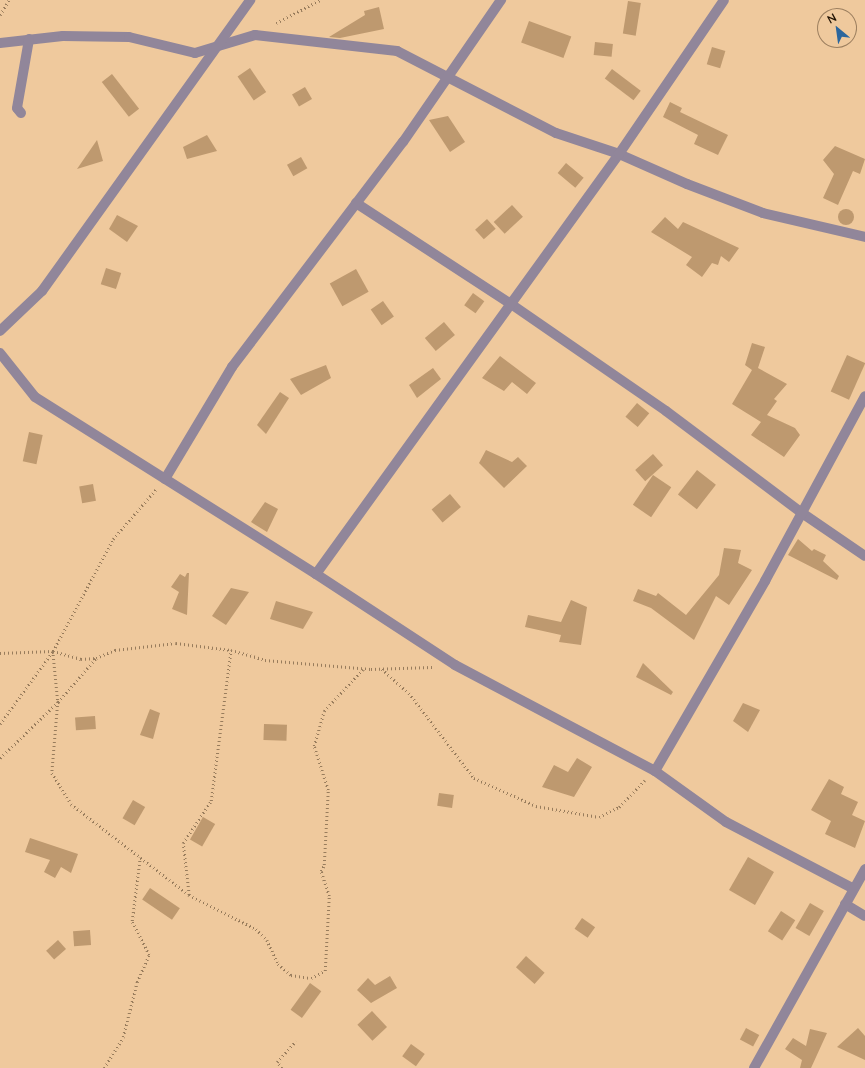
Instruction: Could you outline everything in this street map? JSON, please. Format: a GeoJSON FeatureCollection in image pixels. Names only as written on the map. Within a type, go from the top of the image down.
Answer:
{"type":"FeatureCollection","features":[{"type":"Feature","properties":{"kind":"street"},"geometry":{"type":"LineString","coordinates":[[0,331],[42,291],[221,43],[250,0]]}},
{"type":"Feature","properties":{"kind":"street"},"geometry":{"type":"LineString","coordinates":[[165,479],[232,367],[356,203],[449,76],[501,0]]}},
{"type":"Feature","properties":{"kind":"street"},"geometry":{"type":"LineString","coordinates":[[316,574],[619,154],[724,0]]}},
{"type":"Feature","properties":{"kind":"street"},"geometry":{"type":"LineString","coordinates":[[0,43],[29,39],[129,37],[195,53],[206,52],[221,43],[254,35],[397,51],[449,76],[556,133],[619,154],[687,184],[763,213],[865,237]]}},
{"type":"Feature","properties":{"kind":"street"},"geometry":{"type":"LineString","coordinates":[[21,113],[17,108],[29,39]]}},
{"type":"Feature","properties":{"kind":"street"},"geometry":{"type":"LineString","coordinates":[[356,203],[511,304],[666,411],[802,513],[865,556]]}},
{"type":"Feature","properties":{"kind":"street"},"geometry":{"type":"LineString","coordinates":[[0,353],[35,397],[316,574],[455,666],[655,770],[726,822],[854,889]]}},
{"type":"Feature","properties":{"kind":"street"},"geometry":{"type":"LineString","coordinates":[[655,770],[802,513],[865,396]]}},
{"type":"Feature","properties":{"kind":"street"},"geometry":{"type":"LineString","coordinates":[[754,1068],[865,868]]}},
{"type":"Feature","properties":{"kind":"street"},"geometry":{"type":"LineString","coordinates":[[845,904],[865,916]]}},
{"type":"Feature","properties":{"kind":"path"},"geometry":{"type":"LineString","coordinates":[[0,15],[9,0]]}},
{"type":"Feature","properties":{"kind":"path"},"geometry":{"type":"LineString","coordinates":[[274,25],[320,0]]}},
{"type":"Feature","properties":{"kind":"path"},"geometry":{"type":"LineString","coordinates":[[0,724],[52,651],[113,539],[165,479]]}},
{"type":"Feature","properties":{"kind":"path"},"geometry":{"type":"LineString","coordinates":[[0,653],[52,651],[81,659],[96,658],[115,650],[176,643],[230,650],[265,660],[363,669],[455,666]]}},
{"type":"Feature","properties":{"kind":"path"},"geometry":{"type":"LineString","coordinates":[[188,895],[183,843],[211,801],[230,650]]}},
{"type":"Feature","properties":{"kind":"path"},"geometry":{"type":"LineString","coordinates":[[52,651],[58,702],[52,773],[71,804],[188,895],[256,929],[267,940],[278,964],[291,975],[311,978],[325,971],[329,896],[321,871],[324,865],[328,790],[314,746],[324,710],[363,669]]}},
{"type":"Feature","properties":{"kind":"path"},"geometry":{"type":"LineString","coordinates":[[0,758],[58,702],[96,658]]}},
{"type":"Feature","properties":{"kind":"path"},"geometry":{"type":"LineString","coordinates":[[382,669],[409,693],[474,778],[536,806],[598,817],[619,807],[655,770]]}},
{"type":"Feature","properties":{"kind":"path"},"geometry":{"type":"LineString","coordinates":[[104,1068],[123,1037],[137,982],[149,955],[132,921],[140,858]]}},
{"type":"Feature","properties":{"kind":"path"},"geometry":{"type":"LineString","coordinates":[[282,1068],[277,1062],[296,1041]]}},
{"type":"Feature","properties":{"kind":"building"},"geometry":{"type":"Polygon","coordinates":[[[628,1],[641,3],[636,36],[623,34],[628,1]]]}},
{"type":"Feature","properties":{"kind":"building"},"geometry":{"type":"Polygon","coordinates":[[[379,7],[384,29],[340,38],[329,37],[365,15],[364,11],[379,7]]]}},
{"type":"Feature","properties":{"kind":"building"},"geometry":{"type":"Polygon","coordinates":[[[529,21],[571,36],[563,58],[521,43],[529,21]]]}},
{"type":"Feature","properties":{"kind":"building"},"geometry":{"type":"Polygon","coordinates":[[[595,42],[613,44],[612,57],[594,55],[595,42]]]}},
{"type":"Feature","properties":{"kind":"building"},"geometry":{"type":"Polygon","coordinates":[[[712,47],[725,51],[720,68],[707,64],[712,47]]]}},
{"type":"Feature","properties":{"kind":"building"},"geometry":{"type":"Polygon","coordinates":[[[250,68],[266,92],[254,100],[238,76],[250,68]]]}},
{"type":"Feature","properties":{"kind":"building"},"geometry":{"type":"Polygon","coordinates":[[[612,69],[641,91],[634,100],[605,79],[612,69]]]}},
{"type":"Feature","properties":{"kind":"building"},"geometry":{"type":"Polygon","coordinates":[[[112,74],[139,109],[129,117],[102,82],[112,74]]]}},
{"type":"Feature","properties":{"kind":"building"},"geometry":{"type":"Polygon","coordinates":[[[305,87],[312,99],[299,107],[292,94],[305,87]]]}},
{"type":"Feature","properties":{"kind":"building"},"geometry":{"type":"Polygon","coordinates":[[[670,102],[682,108],[680,112],[728,135],[718,155],[694,144],[698,135],[663,117],[670,102]]]}},
{"type":"Feature","properties":{"kind":"building"},"geometry":{"type":"Polygon","coordinates":[[[448,116],[465,142],[450,152],[429,120],[448,116]]]}},
{"type":"Feature","properties":{"kind":"building"},"geometry":{"type":"Polygon","coordinates":[[[207,135],[217,151],[187,159],[183,147],[207,135]]]}},
{"type":"Feature","properties":{"kind":"building"},"geometry":{"type":"Polygon","coordinates":[[[97,140],[103,161],[77,169],[97,140]]]}},
{"type":"Feature","properties":{"kind":"building"},"geometry":{"type":"Polygon","coordinates":[[[835,146],[865,159],[860,174],[853,171],[838,205],[823,198],[834,174],[823,160],[835,146]]]}},
{"type":"Feature","properties":{"kind":"building"},"geometry":{"type":"Polygon","coordinates":[[[301,157],[307,168],[293,176],[287,165],[301,157]]]}},
{"type":"Feature","properties":{"kind":"building"},"geometry":{"type":"Polygon","coordinates":[[[566,163],[584,178],[575,188],[558,173],[566,163]]]}},
{"type":"Feature","properties":{"kind":"building"},"geometry":{"type":"Polygon","coordinates":[[[512,205],[523,217],[505,234],[494,222],[512,205]]]}},
{"type":"Feature","properties":{"kind":"building"},"geometry":{"type":"Polygon","coordinates":[[[846,209],[852,211],[854,217],[852,223],[846,225],[840,223],[838,217],[840,211],[846,209]]]}},
{"type":"Feature","properties":{"kind":"building"},"geometry":{"type":"Polygon","coordinates":[[[117,215],[138,226],[127,242],[109,229],[117,215]]]}},
{"type":"Feature","properties":{"kind":"building"},"geometry":{"type":"Polygon","coordinates":[[[665,217],[678,229],[683,222],[739,248],[729,262],[721,256],[718,265],[712,263],[702,277],[686,265],[692,257],[651,232],[665,217]]]}},
{"type":"Feature","properties":{"kind":"building"},"geometry":{"type":"Polygon","coordinates":[[[487,219],[496,229],[484,239],[475,230],[487,219]]]}},
{"type":"Feature","properties":{"kind":"building"},"geometry":{"type":"Polygon","coordinates":[[[106,268],[121,273],[116,289],[101,284],[106,268]]]}},
{"type":"Feature","properties":{"kind":"building"},"geometry":{"type":"Polygon","coordinates":[[[356,269],[369,292],[342,306],[330,284],[356,269]]]}},
{"type":"Feature","properties":{"kind":"building"},"geometry":{"type":"Polygon","coordinates":[[[473,293],[484,301],[476,313],[464,305],[473,293]]]}},
{"type":"Feature","properties":{"kind":"building"},"geometry":{"type":"Polygon","coordinates":[[[383,301],[394,317],[382,325],[371,310],[383,301]]]}},
{"type":"Feature","properties":{"kind":"building"},"geometry":{"type":"Polygon","coordinates":[[[444,322],[455,335],[436,351],[425,338],[444,322]]]}},
{"type":"Feature","properties":{"kind":"building"},"geometry":{"type":"Polygon","coordinates":[[[752,343],[765,347],[758,368],[787,384],[774,399],[777,401],[767,415],[795,428],[800,435],[784,457],[751,435],[761,422],[732,404],[752,370],[745,365],[752,343]]]}},
{"type":"Feature","properties":{"kind":"building"},"geometry":{"type":"Polygon","coordinates":[[[847,355],[865,363],[849,400],[831,392],[847,355]]]}},
{"type":"Feature","properties":{"kind":"building"},"geometry":{"type":"Polygon","coordinates":[[[500,356],[536,383],[527,394],[512,382],[504,391],[482,378],[500,356]]]}},
{"type":"Feature","properties":{"kind":"building"},"geometry":{"type":"Polygon","coordinates":[[[326,365],[331,378],[301,395],[290,379],[326,365]]]}},
{"type":"Feature","properties":{"kind":"building"},"geometry":{"type":"Polygon","coordinates":[[[433,368],[441,379],[417,398],[409,385],[433,368]]]}},
{"type":"Feature","properties":{"kind":"building"},"geometry":{"type":"Polygon","coordinates":[[[280,392],[289,398],[266,434],[257,425],[280,392]]]}},
{"type":"Feature","properties":{"kind":"building"},"geometry":{"type":"Polygon","coordinates":[[[637,403],[649,413],[638,427],[625,417],[637,403]]]}},
{"type":"Feature","properties":{"kind":"building"},"geometry":{"type":"Polygon","coordinates":[[[29,432],[43,435],[36,464],[23,461],[29,432]]]}},
{"type":"Feature","properties":{"kind":"building"},"geometry":{"type":"Polygon","coordinates":[[[486,450],[512,462],[518,457],[527,466],[504,488],[479,463],[486,450]]]}},
{"type":"Feature","properties":{"kind":"building"},"geometry":{"type":"Polygon","coordinates":[[[653,454],[663,465],[645,481],[635,470],[653,454]]]}},
{"type":"Feature","properties":{"kind":"building"},"geometry":{"type":"Polygon","coordinates":[[[697,470],[716,485],[697,509],[678,494],[697,470]]]}},
{"type":"Feature","properties":{"kind":"building"},"geometry":{"type":"Polygon","coordinates":[[[653,475],[671,487],[651,517],[633,505],[653,475]]]}},
{"type":"Feature","properties":{"kind":"building"},"geometry":{"type":"Polygon","coordinates":[[[93,484],[96,501],[82,503],[79,486],[93,484]]]}},
{"type":"Feature","properties":{"kind":"building"},"geometry":{"type":"Polygon","coordinates":[[[450,494],[461,507],[443,522],[432,509],[450,494]]]}},
{"type":"Feature","properties":{"kind":"building"},"geometry":{"type":"Polygon","coordinates":[[[265,502],[278,509],[267,532],[251,522],[265,502]]]}},
{"type":"Feature","properties":{"kind":"building"},"geometry":{"type":"Polygon","coordinates":[[[798,539],[812,551],[814,549],[826,555],[823,561],[839,576],[837,580],[788,555],[798,539]]]}},
{"type":"Feature","properties":{"kind":"building"},"geometry":{"type":"Polygon","coordinates":[[[724,548],[741,550],[738,563],[752,570],[729,605],[716,596],[694,640],[651,608],[633,601],[638,589],[656,596],[658,593],[686,615],[719,575],[724,548]]]}},
{"type":"Feature","properties":{"kind":"building"},"geometry":{"type":"Polygon","coordinates":[[[187,573],[189,573],[187,615],[172,609],[179,592],[171,587],[180,574],[185,577],[187,573]]]}},
{"type":"Feature","properties":{"kind":"building"},"geometry":{"type":"Polygon","coordinates":[[[231,588],[249,592],[226,625],[212,616],[231,588]]]}},
{"type":"Feature","properties":{"kind":"building"},"geometry":{"type":"Polygon","coordinates":[[[571,600],[587,607],[581,645],[559,642],[561,635],[525,627],[528,615],[561,622],[571,600]]]}},
{"type":"Feature","properties":{"kind":"building"},"geometry":{"type":"Polygon","coordinates":[[[276,601],[313,612],[303,629],[270,619],[276,601]]]}},
{"type":"Feature","properties":{"kind":"building"},"geometry":{"type":"Polygon","coordinates":[[[643,663],[673,692],[671,695],[636,677],[643,663]]]}},
{"type":"Feature","properties":{"kind":"building"},"geometry":{"type":"Polygon","coordinates":[[[743,703],[760,710],[748,732],[733,721],[743,703]]]}},
{"type":"Feature","properties":{"kind":"building"},"geometry":{"type":"Polygon","coordinates":[[[150,709],[160,713],[153,739],[140,735],[150,709]]]}},
{"type":"Feature","properties":{"kind":"building"},"geometry":{"type":"Polygon","coordinates":[[[95,716],[96,729],[76,730],[75,717],[95,716]]]}},
{"type":"Feature","properties":{"kind":"building"},"geometry":{"type":"Polygon","coordinates":[[[264,724],[287,725],[286,741],[263,740],[264,724]]]}},
{"type":"Feature","properties":{"kind":"building"},"geometry":{"type":"Polygon","coordinates":[[[577,758],[592,767],[574,797],[542,787],[554,765],[568,772],[577,758]]]}},
{"type":"Feature","properties":{"kind":"building"},"geometry":{"type":"Polygon","coordinates":[[[829,779],[844,787],[841,794],[858,802],[852,815],[865,821],[855,848],[825,834],[831,821],[811,810],[829,779]]]}},
{"type":"Feature","properties":{"kind":"building"},"geometry":{"type":"Polygon","coordinates":[[[439,793],[454,795],[452,808],[437,806],[439,793]]]}},
{"type":"Feature","properties":{"kind":"building"},"geometry":{"type":"Polygon","coordinates":[[[133,800],[145,807],[135,825],[122,818],[133,800]]]}},
{"type":"Feature","properties":{"kind":"building"},"geometry":{"type":"Polygon","coordinates":[[[203,817],[215,824],[202,847],[190,840],[203,817]]]}},
{"type":"Feature","properties":{"kind":"building"},"geometry":{"type":"Polygon","coordinates":[[[30,838],[78,854],[71,873],[61,867],[55,878],[44,872],[50,860],[25,852],[30,838]]]}},
{"type":"Feature","properties":{"kind":"building"},"geometry":{"type":"Polygon","coordinates":[[[748,857],[774,872],[755,905],[729,890],[748,857]]]}},
{"type":"Feature","properties":{"kind":"building"},"geometry":{"type":"Polygon","coordinates":[[[150,888],[180,908],[172,920],[142,900],[150,888]]]}},
{"type":"Feature","properties":{"kind":"building"},"geometry":{"type":"Polygon","coordinates":[[[810,903],[824,911],[809,936],[796,928],[810,903]]]}},
{"type":"Feature","properties":{"kind":"building"},"geometry":{"type":"Polygon","coordinates":[[[781,911],[795,920],[782,940],[768,931],[781,911]]]}},
{"type":"Feature","properties":{"kind":"building"},"geometry":{"type":"Polygon","coordinates":[[[582,918],[595,927],[588,938],[575,929],[582,918]]]}},
{"type":"Feature","properties":{"kind":"building"},"geometry":{"type":"Polygon","coordinates":[[[90,930],[91,945],[74,946],[73,931],[90,930]]]}},
{"type":"Feature","properties":{"kind":"building"},"geometry":{"type":"Polygon","coordinates":[[[58,940],[66,949],[54,960],[46,951],[58,940]]]}},
{"type":"Feature","properties":{"kind":"building"},"geometry":{"type":"Polygon","coordinates":[[[526,956],[545,973],[535,984],[516,967],[526,956]]]}},
{"type":"Feature","properties":{"kind":"building"},"geometry":{"type":"Polygon","coordinates":[[[390,976],[397,988],[371,1003],[357,990],[368,978],[375,985],[390,976]]]}},
{"type":"Feature","properties":{"kind":"building"},"geometry":{"type":"Polygon","coordinates":[[[310,983],[321,991],[302,1018],[291,1010],[310,983]]]}},
{"type":"Feature","properties":{"kind":"building"},"geometry":{"type":"Polygon","coordinates":[[[372,1011],[387,1027],[372,1041],[357,1025],[372,1011]]]}},
{"type":"Feature","properties":{"kind":"building"},"geometry":{"type":"Polygon","coordinates":[[[746,1028],[759,1035],[753,1047],[740,1039],[746,1028]]]}},
{"type":"Feature","properties":{"kind":"building"},"geometry":{"type":"Polygon","coordinates":[[[858,1028],[865,1036],[865,1060],[837,1047],[858,1028]]]}},
{"type":"Feature","properties":{"kind":"building"},"geometry":{"type":"Polygon","coordinates":[[[810,1029],[827,1033],[811,1068],[800,1068],[802,1060],[785,1049],[793,1038],[806,1046],[810,1029]]]}},
{"type":"Feature","properties":{"kind":"building"},"geometry":{"type":"Polygon","coordinates":[[[411,1044],[425,1054],[416,1066],[402,1056],[411,1044]]]}}]}
